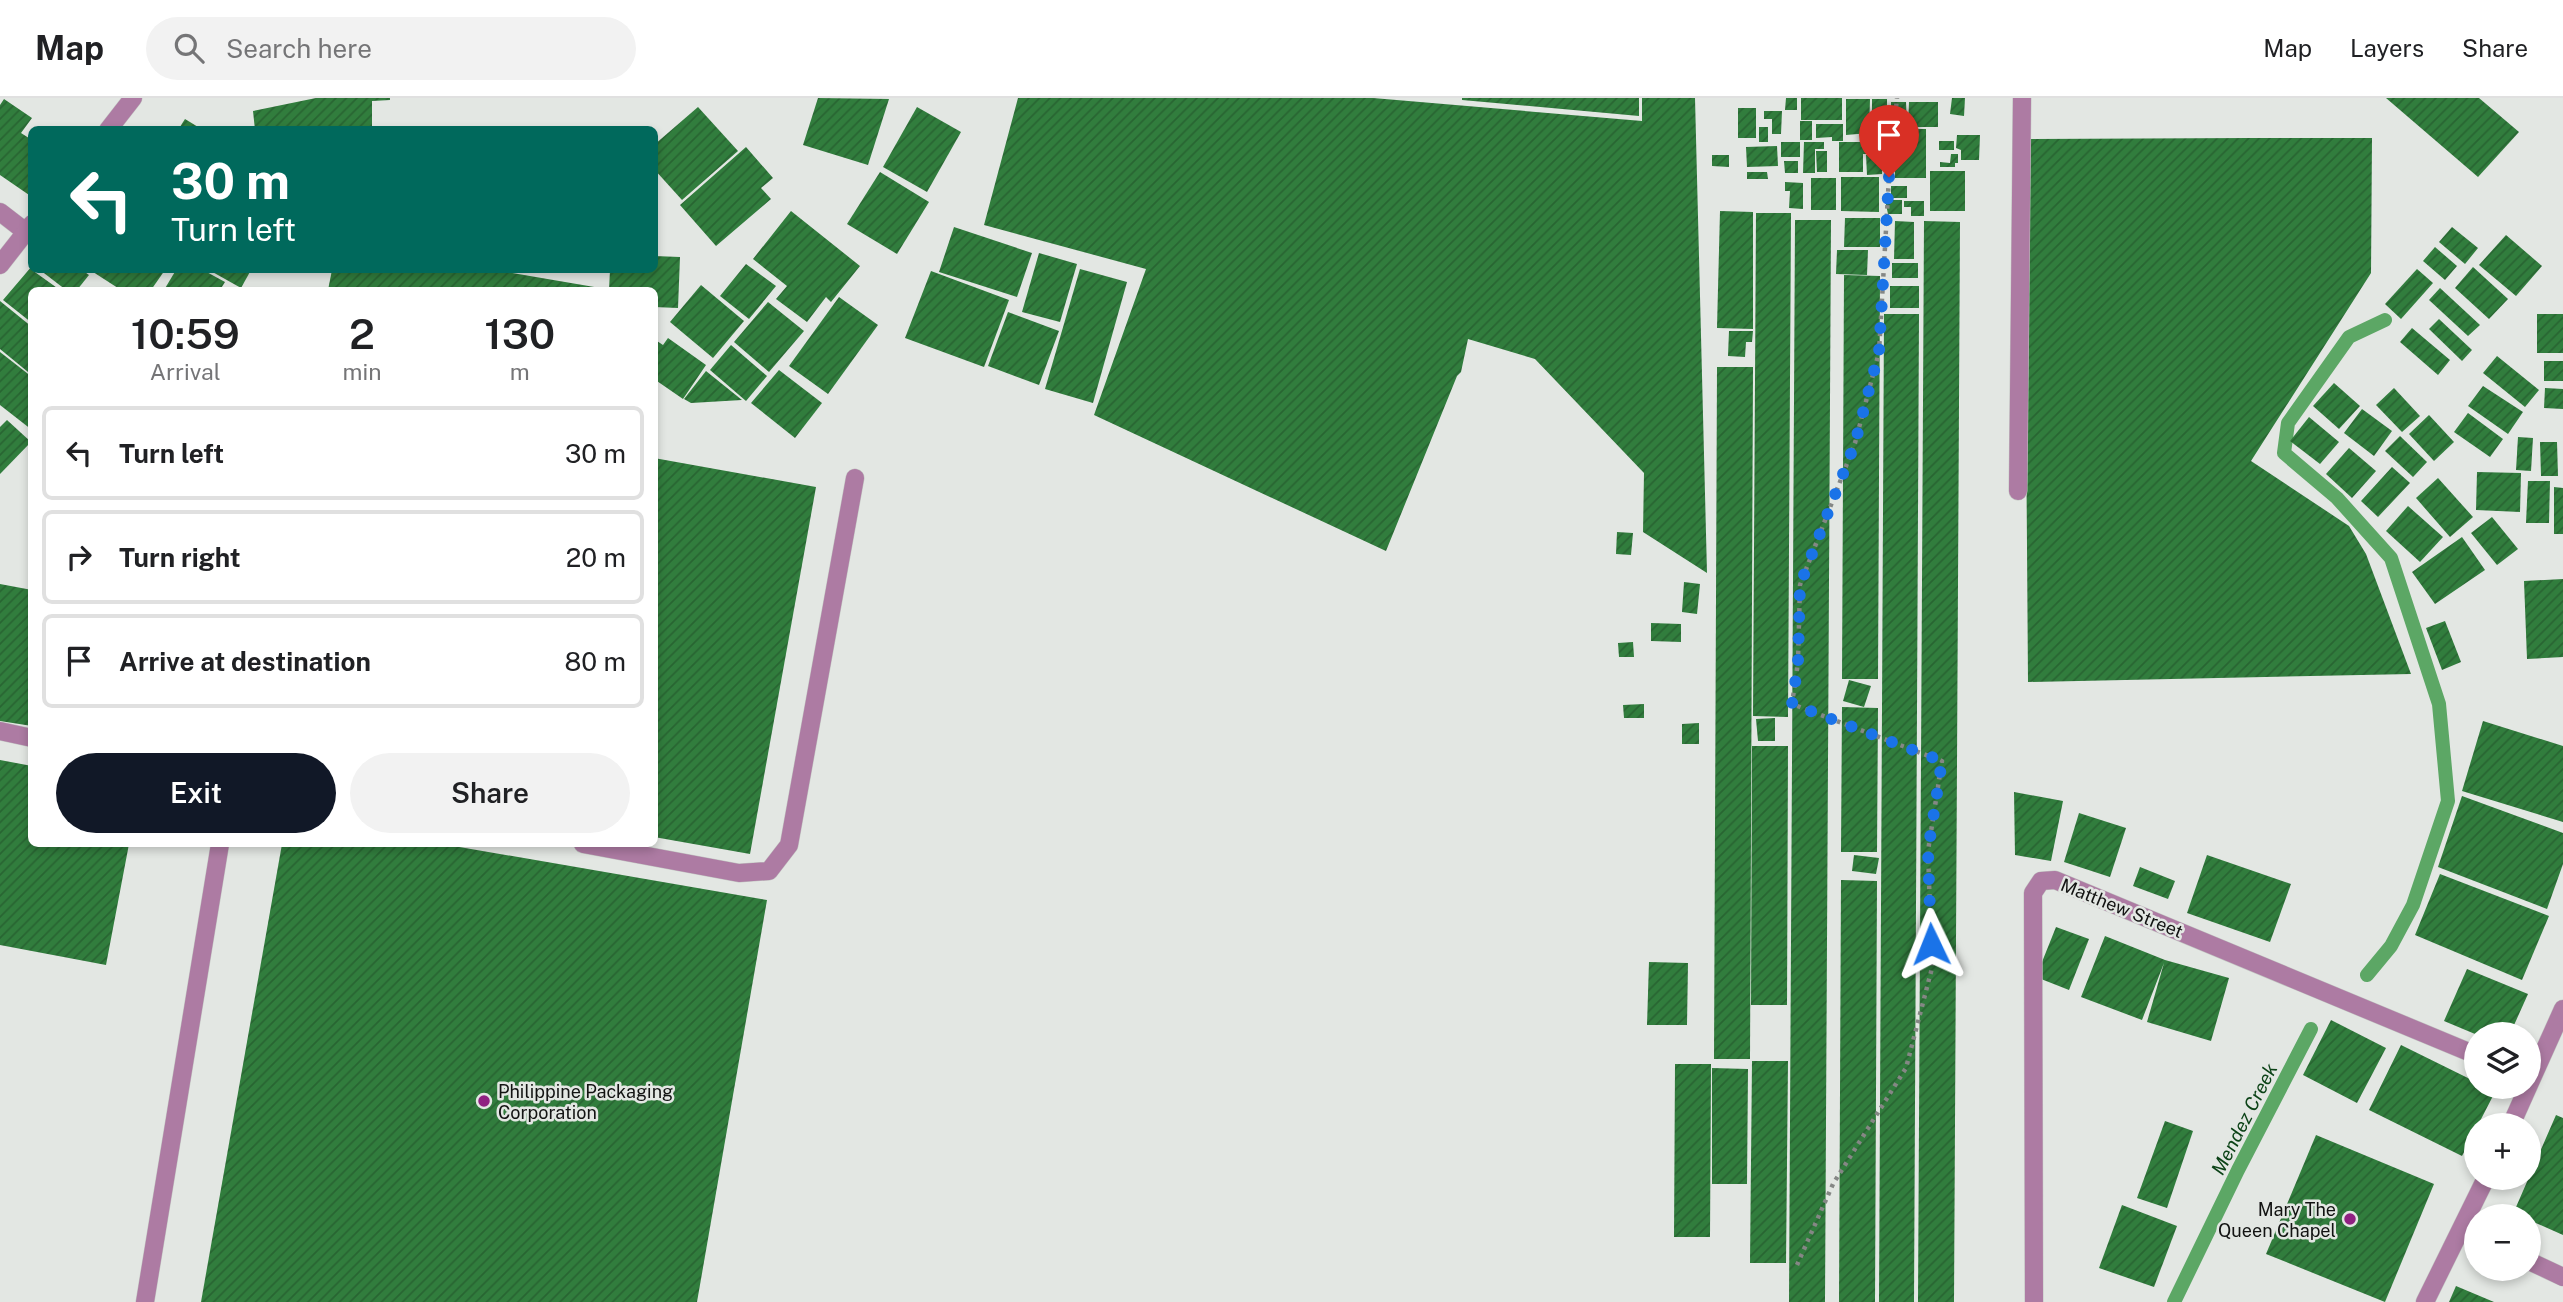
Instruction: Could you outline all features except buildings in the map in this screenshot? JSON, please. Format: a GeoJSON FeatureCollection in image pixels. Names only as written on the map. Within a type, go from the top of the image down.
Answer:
{"type":"FeatureCollection","features":[{"type":"Feature","properties":{"kind":"street"},"geometry":{"type":"LineString","coordinates":[[111,126],[133,98]]}},
{"type":"Feature","properties":{"kind":"street"},"geometry":{"type":"LineString","coordinates":[[2018,491],[2022,98]]}},
{"type":"Feature","properties":{"kind":"street"},"geometry":{"type":"LineString","coordinates":[[0,212],[28,227]]}},
{"type":"Feature","properties":{"kind":"street"},"geometry":{"type":"LineString","coordinates":[[0,265],[28,229]]}},
{"type":"Feature","properties":{"kind":"street"},"geometry":{"type":"LineString","coordinates":[[599,847],[739,873],[769,871],[789,845],[855,478]]}},
{"type":"Feature","properties":{"kind":"street"},"geometry":{"type":"LineString","coordinates":[[0,731],[28,737]]}},
{"type":"Feature","properties":{"kind":"street"},"geometry":{"type":"LineString","coordinates":[[145,1302],[220,847]]}},
{"type":"Feature","properties":{"kind":"street","name":"Matthew Street"},"geometry":{"type":"LineString","coordinates":[[2034,1302],[2033,893],[2041,881],[2055,880],[2464,1050]]}},
{"type":"Feature","properties":{"kind":"street"},"geometry":{"type":"LineString","coordinates":[[2541,1056],[2563,1009]]}},
{"type":"Feature","properties":{"kind":"street"},"geometry":{"type":"LineString","coordinates":[[2426,1302],[2464,1241]]}},
{"type":"Feature","properties":{"kind":"street"},"geometry":{"type":"LineString","coordinates":[[2541,1267],[2563,1277]]}},
{"type":"Feature","properties":{"kind":"path"},"geometry":{"type":"LineString","coordinates":[[1797,1265],[1833,1184],[1906,1068],[1932,968],[1928,851],[1942,761],[1792,704],[1798,663],[1800,585],[1855,443],[1879,352],[1889,177],[1897,98]]}},
{"type":"Feature","properties":{"kind":"waterway"},"geometry":{"type":"LineString","coordinates":[[2367,975],[2391,946],[2413,905],[2448,801],[2439,704],[2391,558],[2337,498],[2284,453],[2288,423],[2349,337],[2385,320]]}},
{"type":"Feature","properties":{"kind":"waterway","name":"Mendez Creek"},"geometry":{"type":"LineString","coordinates":[[2174,1302],[2311,1029]]}},
{"type":"Feature","properties":{"kind":"place","name":"Philippine Packaging Corporation"},"geometry":{"type":"Point","coordinates":[484,1101]}},
{"type":"Feature","properties":{"kind":"place","name":"Mary The Queen Chapel"},"geometry":{"type":"Point","coordinates":[2350,1219]}},
{"type":"Feature","properties":{"kind":"route"},"geometry":{"type":"LineString","coordinates":[[1889,177],[1879,352],[1855,443],[1800,585],[1798,663],[1792,704],[1942,761],[1928,851],[1931,944]]}}]}
